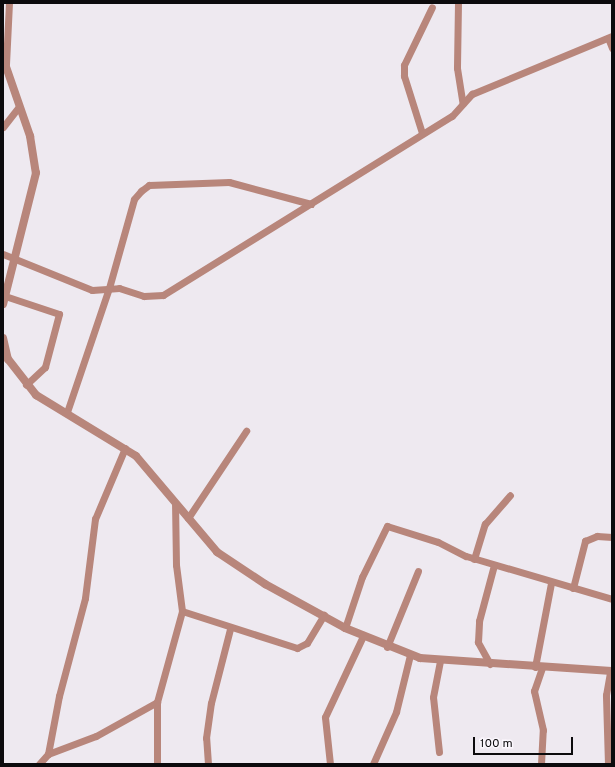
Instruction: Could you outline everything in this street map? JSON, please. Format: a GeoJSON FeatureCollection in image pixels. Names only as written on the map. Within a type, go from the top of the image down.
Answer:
{"type":"FeatureCollection","features":[{"type":"Feature","properties":{"kind":"street"},"geometry":{"type":"LineString","coordinates":[[8,3],[5,61],[18,108],[30,136],[36,173],[16,259],[4,300],[59,314],[45,367],[26,385]]}},
{"type":"Feature","properties":{"kind":"street"},"geometry":{"type":"LineString","coordinates":[[458,3],[457,68],[463,104]]}},
{"type":"Feature","properties":{"kind":"street"},"geometry":{"type":"LineString","coordinates":[[422,133],[404,76],[404,65],[432,7]]}},
{"type":"Feature","properties":{"kind":"street"},"geometry":{"type":"LineString","coordinates":[[3,254],[92,290],[109,288],[144,296],[162,295],[311,204],[422,133],[452,116],[472,94],[610,37],[612,48]]}},
{"type":"Feature","properties":{"kind":"street"},"geometry":{"type":"LineString","coordinates":[[3,127],[18,108]]}},
{"type":"Feature","properties":{"kind":"street"},"geometry":{"type":"LineString","coordinates":[[67,412],[109,288],[134,199],[149,185],[229,182],[311,204]]}},
{"type":"Feature","properties":{"kind":"street"},"geometry":{"type":"LineString","coordinates":[[3,338],[8,359],[26,385],[36,395],[67,412],[125,448],[149,467],[175,504],[217,552],[233,564],[345,628],[387,647],[410,655],[440,660],[611,672],[606,695],[608,764]]}},
{"type":"Feature","properties":{"kind":"street"},"geometry":{"type":"LineString","coordinates":[[188,518],[246,431]]}},
{"type":"Feature","properties":{"kind":"street"},"geometry":{"type":"LineString","coordinates":[[48,754],[58,696],[85,598],[95,519],[125,448]]}},
{"type":"Feature","properties":{"kind":"street"},"geometry":{"type":"LineString","coordinates":[[474,559],[485,524],[510,495]]}},
{"type":"Feature","properties":{"kind":"street"},"geometry":{"type":"LineString","coordinates":[[157,764],[157,702],[182,611],[176,565],[175,504]]}},
{"type":"Feature","properties":{"kind":"street"},"geometry":{"type":"LineString","coordinates":[[345,628],[362,577],[388,526],[474,559],[551,583],[612,599]]}},
{"type":"Feature","properties":{"kind":"street"},"geometry":{"type":"LineString","coordinates":[[573,588],[585,541],[597,536],[612,537]]}},
{"type":"Feature","properties":{"kind":"street"},"geometry":{"type":"LineString","coordinates":[[490,664],[478,642],[479,621],[494,565]]}},
{"type":"Feature","properties":{"kind":"street"},"geometry":{"type":"LineString","coordinates":[[387,647],[418,571]]}},
{"type":"Feature","properties":{"kind":"street"},"geometry":{"type":"LineString","coordinates":[[541,764],[543,730],[534,691],[551,583]]}},
{"type":"Feature","properties":{"kind":"street"},"geometry":{"type":"LineString","coordinates":[[182,611],[230,629],[297,648],[307,643],[324,615]]}},
{"type":"Feature","properties":{"kind":"street"},"geometry":{"type":"LineString","coordinates":[[208,764],[206,738],[211,703],[230,629]]}},
{"type":"Feature","properties":{"kind":"street"},"geometry":{"type":"LineString","coordinates":[[330,764],[325,717],[363,636]]}},
{"type":"Feature","properties":{"kind":"street"},"geometry":{"type":"LineString","coordinates":[[373,764],[396,712],[410,655]]}},
{"type":"Feature","properties":{"kind":"street"},"geometry":{"type":"LineString","coordinates":[[439,752],[434,697],[440,660]]}},
{"type":"Feature","properties":{"kind":"street"},"geometry":{"type":"LineString","coordinates":[[38,764],[48,754],[96,736],[157,702]]}}]}
